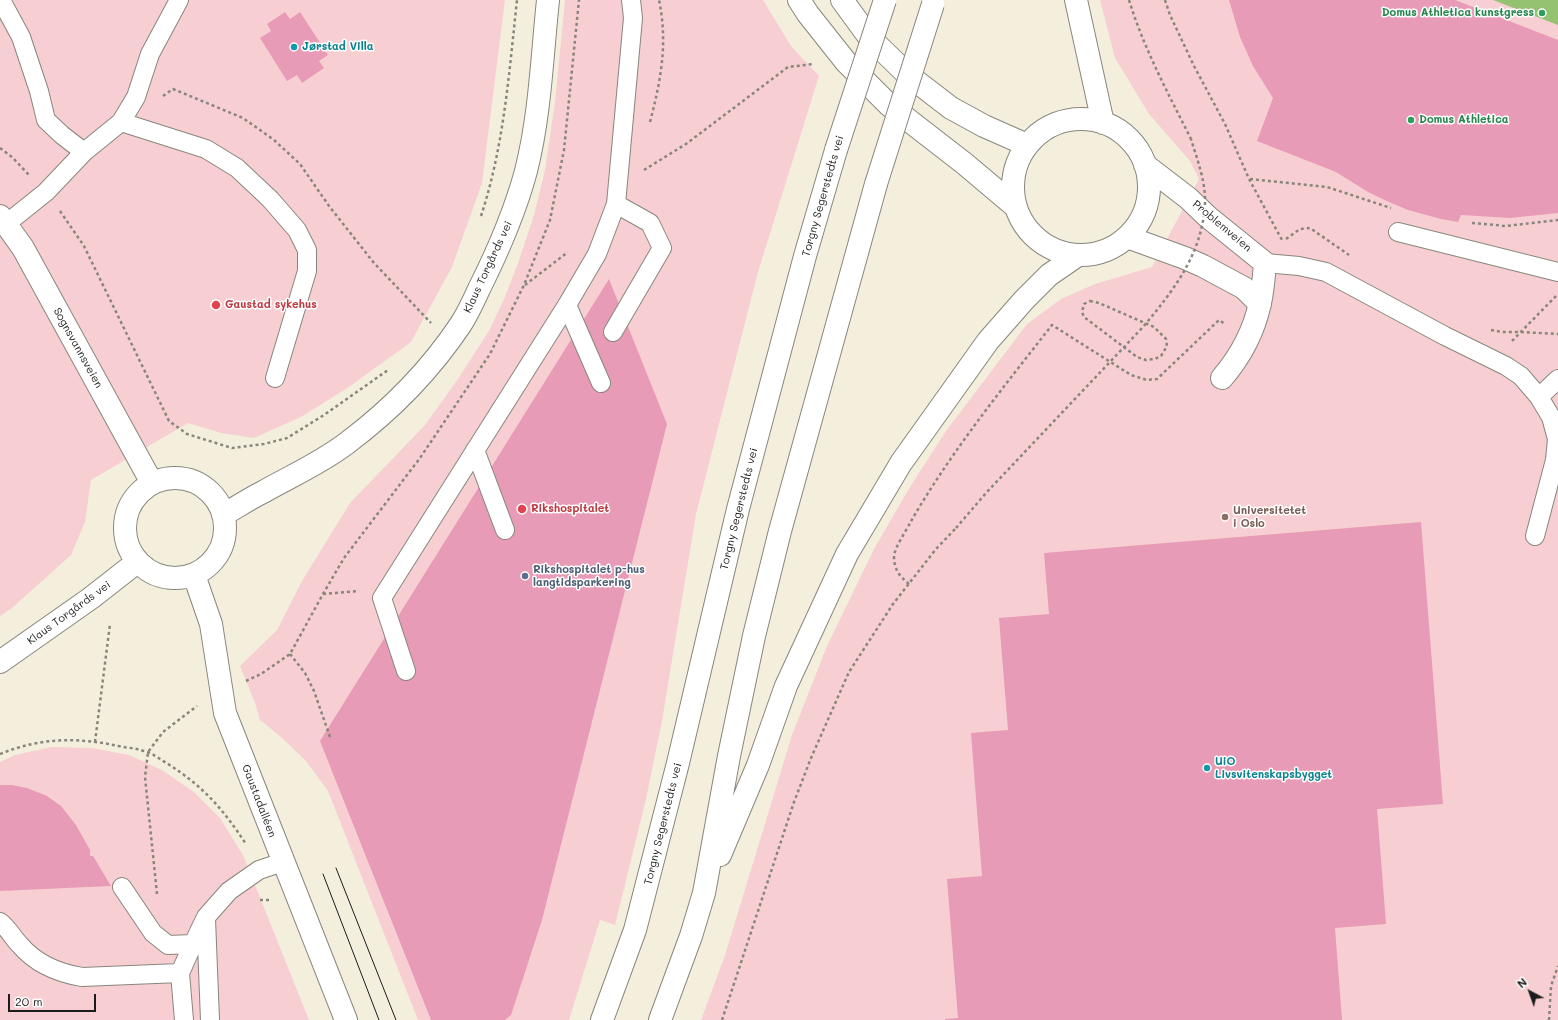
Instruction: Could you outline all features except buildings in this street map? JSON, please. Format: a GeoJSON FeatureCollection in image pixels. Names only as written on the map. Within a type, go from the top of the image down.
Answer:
{"type":"FeatureCollection","features":[{"type":"Feature","properties":{"kind":"main road","name":"Klaus Torgårds vei"},"geometry":{"type":"LineString","coordinates":[[224,515],[262,492],[323,460],[388,410],[424,372],[462,322],[500,245],[514,210],[526,170],[534,129],[540,85],[548,0]]}},
{"type":"Feature","properties":{"kind":"main road"},"geometry":{"type":"LineString","coordinates":[[799,0],[846,62],[889,105],[965,164],[1016,207]]}},
{"type":"Feature","properties":{"kind":"main road"},"geometry":{"type":"LineString","coordinates":[[842,0],[869,37],[908,75],[951,108],[984,126],[1028,145]]}},
{"type":"Feature","properties":{"kind":"main road","name":"Torgny Segerstedts vei"},"geometry":{"type":"LineString","coordinates":[[602,1020],[635,930],[678,763],[738,509],[805,256],[836,150],[885,0]]}},
{"type":"Feature","properties":{"kind":"main road"},"geometry":{"type":"LineString","coordinates":[[1076,0],[1103,123]]}},
{"type":"Feature","properties":{"kind":"main road"},"geometry":{"type":"LineString","coordinates":[[704,893],[729,756],[754,636],[780,532],[876,184],[934,2]]}},
{"type":"Feature","properties":{"kind":"main road"},"geometry":{"type":"LineString","coordinates":[[1084,120],[1103,123],[1123,134],[1139,152],[1145,165],[1148,179],[1148,197],[1142,217],[1128,237],[1114,247],[1097,254],[1078,255],[1054,250],[1037,240],[1023,224],[1016,207],[1013,192],[1016,167],[1028,145],[1044,130],[1063,122],[1084,120]]}},
{"type":"Feature","properties":{"kind":"main road","name":"Problemveien"},"geometry":{"type":"LineString","coordinates":[[1145,165],[1188,198],[1208,217],[1265,263]]}},
{"type":"Feature","properties":{"kind":"main road","name":"Sognsvannsveien"},"geometry":{"type":"LineString","coordinates":[[3,220],[23,248],[152,483]]}},
{"type":"Feature","properties":{"kind":"main road"},"geometry":{"type":"LineString","coordinates":[[1128,237],[1203,266],[1244,288],[1260,304]]}},
{"type":"Feature","properties":{"kind":"main road"},"geometry":{"type":"LineString","coordinates":[[660,1020],[691,936],[704,893],[758,765],[786,686],[851,547],[901,463],[988,341],[1024,300],[1049,275],[1078,255]]}},
{"type":"Feature","properties":{"kind":"main road"},"geometry":{"type":"LineString","coordinates":[[1222,378],[1234,363],[1246,342],[1260,304],[1265,263]]}},
{"type":"Feature","properties":{"kind":"main road"},"geometry":{"type":"LineString","coordinates":[[166,478],[181,478],[195,482],[208,490],[218,502],[224,515],[225,530],[222,544],[215,558],[205,568],[194,575],[181,578],[168,578],[156,575],[144,569],[137,562],[127,546],[124,532],[125,517],[130,503],[140,492],[152,483],[166,478]]}},
{"type":"Feature","properties":{"kind":"main road","name":"Klaus Torgårds vei"},"geometry":{"type":"LineString","coordinates":[[0,662],[91,598],[137,562]]}},
{"type":"Feature","properties":{"kind":"main road","name":"Gaustadalléen"},"geometry":{"type":"LineString","coordinates":[[194,575],[211,624],[225,713],[346,1020]]}},
{"type":"Feature","properties":{"kind":"lane"},"geometry":{"type":"LineString","coordinates":[[1,0],[21,37],[39,91],[46,120],[84,152]]}},
{"type":"Feature","properties":{"kind":"lane"},"geometry":{"type":"LineString","coordinates":[[3,220],[46,192],[84,152],[121,122],[136,98],[150,54],[179,0]]}},
{"type":"Feature","properties":{"kind":"lane"},"geometry":{"type":"LineString","coordinates":[[406,672],[382,598],[476,450],[597,254],[616,204],[633,18],[631,0]]}},
{"type":"Feature","properties":{"kind":"lane"},"geometry":{"type":"LineString","coordinates":[[121,122],[206,149],[237,168],[270,199],[297,230],[307,250],[307,271],[275,378]]}},
{"type":"Feature","properties":{"kind":"lane"},"geometry":{"type":"LineString","coordinates":[[613,332],[662,248],[650,223],[616,204]]}},
{"type":"Feature","properties":{"kind":"lane"},"geometry":{"type":"LineString","coordinates":[[1398,232],[1558,272]]}},
{"type":"Feature","properties":{"kind":"lane"},"geometry":{"type":"LineString","coordinates":[[1265,263],[1299,266],[1326,272],[1521,376],[1539,397],[1551,417],[1557,439],[1555,460],[1535,536]]}},
{"type":"Feature","properties":{"kind":"lane"},"geometry":{"type":"LineString","coordinates":[[566,305],[601,383]]}},
{"type":"Feature","properties":{"kind":"lane"},"geometry":{"type":"LineString","coordinates":[[1539,397],[1558,379]]}},
{"type":"Feature","properties":{"kind":"lane"},"geometry":{"type":"LineString","coordinates":[[476,450],[505,530]]}},
{"type":"Feature","properties":{"kind":"lane"},"geometry":{"type":"LineString","coordinates":[[184,1020],[180,973],[206,917],[229,891],[259,870],[283,862]]}},
{"type":"Feature","properties":{"kind":"lane"},"geometry":{"type":"LineString","coordinates":[[122,887],[153,934],[168,945],[193,944]]}},
{"type":"Feature","properties":{"kind":"lane"},"geometry":{"type":"LineString","coordinates":[[206,917],[210,1020]]}},
{"type":"Feature","properties":{"kind":"lane"},"geometry":{"type":"LineString","coordinates":[[0,922],[30,956],[51,969],[72,975],[88,976],[180,973]]}},
{"type":"Feature","properties":{"kind":"path"},"geometry":{"type":"LineString","coordinates":[[479,222],[495,167],[501,133],[517,0]]}},
{"type":"Feature","properties":{"kind":"path"},"geometry":{"type":"LineString","coordinates":[[650,123],[664,58],[663,19],[659,0]]}},
{"type":"Feature","properties":{"kind":"path"},"geometry":{"type":"LineString","coordinates":[[722,1020],[794,802],[811,758],[849,672],[893,604],[956,528],[986,493],[1144,327],[1164,303],[1185,273],[1199,242],[1205,204],[1202,177],[1191,138],[1138,28],[1129,0]]}},
{"type":"Feature","properties":{"kind":"path"},"geometry":{"type":"LineString","coordinates":[[1165,0],[1170,15],[1194,66],[1225,124],[1250,179],[1283,241],[1300,229],[1310,228],[1355,258]]}},
{"type":"Feature","properties":{"kind":"path"},"geometry":{"type":"LineString","coordinates":[[618,185],[686,144],[788,67],[816,64]]}},
{"type":"Feature","properties":{"kind":"path"},"geometry":{"type":"LineString","coordinates":[[0,148],[12,157],[46,192],[84,246],[169,421],[188,434],[232,448],[264,444],[287,438],[324,415],[394,366]]}},
{"type":"Feature","properties":{"kind":"path"},"geometry":{"type":"LineString","coordinates":[[524,285],[571,249]]}},
{"type":"Feature","properties":{"kind":"path"},"geometry":{"type":"LineString","coordinates":[[1493,360],[1558,294]]}},
{"type":"Feature","properties":{"kind":"path"},"geometry":{"type":"LineString","coordinates":[[1090,301],[1099,303],[1154,327],[1166,339],[1167,346],[1161,356],[1155,359],[1146,360],[1137,357],[1111,338],[1084,317],[1082,312],[1084,304],[1090,301]]}},
{"type":"Feature","properties":{"kind":"path"},"geometry":{"type":"LineString","coordinates":[[432,324],[436,318]]}},
{"type":"Feature","properties":{"kind":"path"},"geometry":{"type":"LineString","coordinates":[[909,584],[894,568],[894,554],[904,534],[952,458],[1052,325],[1131,375],[1147,380],[1157,379],[1219,320]]}},
{"type":"Feature","properties":{"kind":"path"},"geometry":{"type":"LineString","coordinates":[[1490,329],[1502,332],[1558,334]]}},
{"type":"Feature","properties":{"kind":"path"},"geometry":{"type":"LineString","coordinates":[[323,594],[361,591],[382,598]]}},
{"type":"Feature","properties":{"kind":"path"},"geometry":{"type":"LineString","coordinates":[[95,742],[110,624]]}},
{"type":"Feature","properties":{"kind":"path"},"geometry":{"type":"LineString","coordinates":[[290,654],[305,673],[314,691],[330,737]]}},
{"type":"Feature","properties":{"kind":"path"},"geometry":{"type":"LineString","coordinates":[[0,754],[18,746],[50,740],[95,742],[148,752],[185,775],[212,798],[248,846]]}},
{"type":"Feature","properties":{"kind":"path"},"geometry":{"type":"LineString","coordinates":[[148,752],[145,777],[158,896]]}},
{"type":"Feature","properties":{"kind":"path"},"geometry":{"type":"LineString","coordinates":[[1549,1020],[1550,986],[1558,966]]}},
{"type":"Feature","properties":{"kind":"shaded area","name":"Gaustad sykehus"},"geometry":{"type":"Polygon","coordinates":[[[0,0],[505,0],[482,183],[452,267],[411,342],[349,387],[301,417],[254,438],[221,433],[188,423],[91,480],[85,522],[71,555],[12,608],[0,616],[0,0]]]}},
{"type":"Feature","properties":{"kind":"shaded area","name":"Rikshospitalet"},"geometry":{"type":"Polygon","coordinates":[[[565,0],[763,0],[791,46],[819,76],[758,272],[696,514],[662,721],[646,799],[615,925],[600,920],[569,1020],[418,1020],[328,791],[306,761],[281,737],[260,720],[255,703],[240,666],[277,630],[302,581],[350,503],[425,425],[458,379],[490,329],[505,297],[518,263],[534,215],[545,170],[555,102],[565,0]]]}},
{"type":"Feature","properties":{"kind":"shaded area","name":"Universitetet i Oslo"},"geometry":{"type":"Polygon","coordinates":[[[1100,0],[1558,0],[1558,1020],[701,1020],[725,955],[792,735],[827,646],[875,547],[910,487],[946,431],[1027,324],[1061,299],[1095,284],[1152,267],[1199,179],[1190,161],[1149,114],[1115,58],[1100,0]]]}},
{"type":"Feature","properties":{"kind":"shaded area"},"geometry":{"type":"Polygon","coordinates":[[[52,747],[92,748],[129,755],[162,770],[194,792],[220,818],[243,855],[309,1020],[0,1020],[0,762],[15,755],[52,747]]]}},
{"type":"Feature","properties":{"kind":"green space","name":"Domus Athletica kunstgress"},"geometry":{"type":"Polygon","coordinates":[[[1493,0],[1558,0],[1558,25],[1493,0]]]}},
{"type":"Feature","properties":{"kind":"tram line"},"geometry":{"type":"LineString","coordinates":[[336,868],[396,1020]]}},
{"type":"Feature","properties":{"kind":"tram line"},"geometry":{"type":"LineString","coordinates":[[323,874],[379,1020]]}},
{"type":"Feature","properties":{"kind":"place","name":"Domus Athletica kunstgress"},"geometry":{"type":"Point","coordinates":[1542,13]}},
{"type":"Feature","properties":{"kind":"place","name":"Jørstad Villa"},"geometry":{"type":"Point","coordinates":[294,47]}},
{"type":"Feature","properties":{"kind":"place","name":"Domus Athletica"},"geometry":{"type":"Point","coordinates":[1411,120]}},
{"type":"Feature","properties":{"kind":"place","name":"Gaustad sykehus"},"geometry":{"type":"Point","coordinates":[216,305]}},
{"type":"Feature","properties":{"kind":"place","name":"Rikshospitalet"},"geometry":{"type":"Point","coordinates":[522,509]}},
{"type":"Feature","properties":{"kind":"place","name":"Universitetet i Oslo"},"geometry":{"type":"Point","coordinates":[1225,517]}},
{"type":"Feature","properties":{"kind":"place","name":"Rikshospitalet p-hus langtidsparkering"},"geometry":{"type":"Point","coordinates":[525,576]}},
{"type":"Feature","properties":{"kind":"place","name":"UiO Livsvitenskapsbygget"},"geometry":{"type":"Point","coordinates":[1207,768]}}]}
